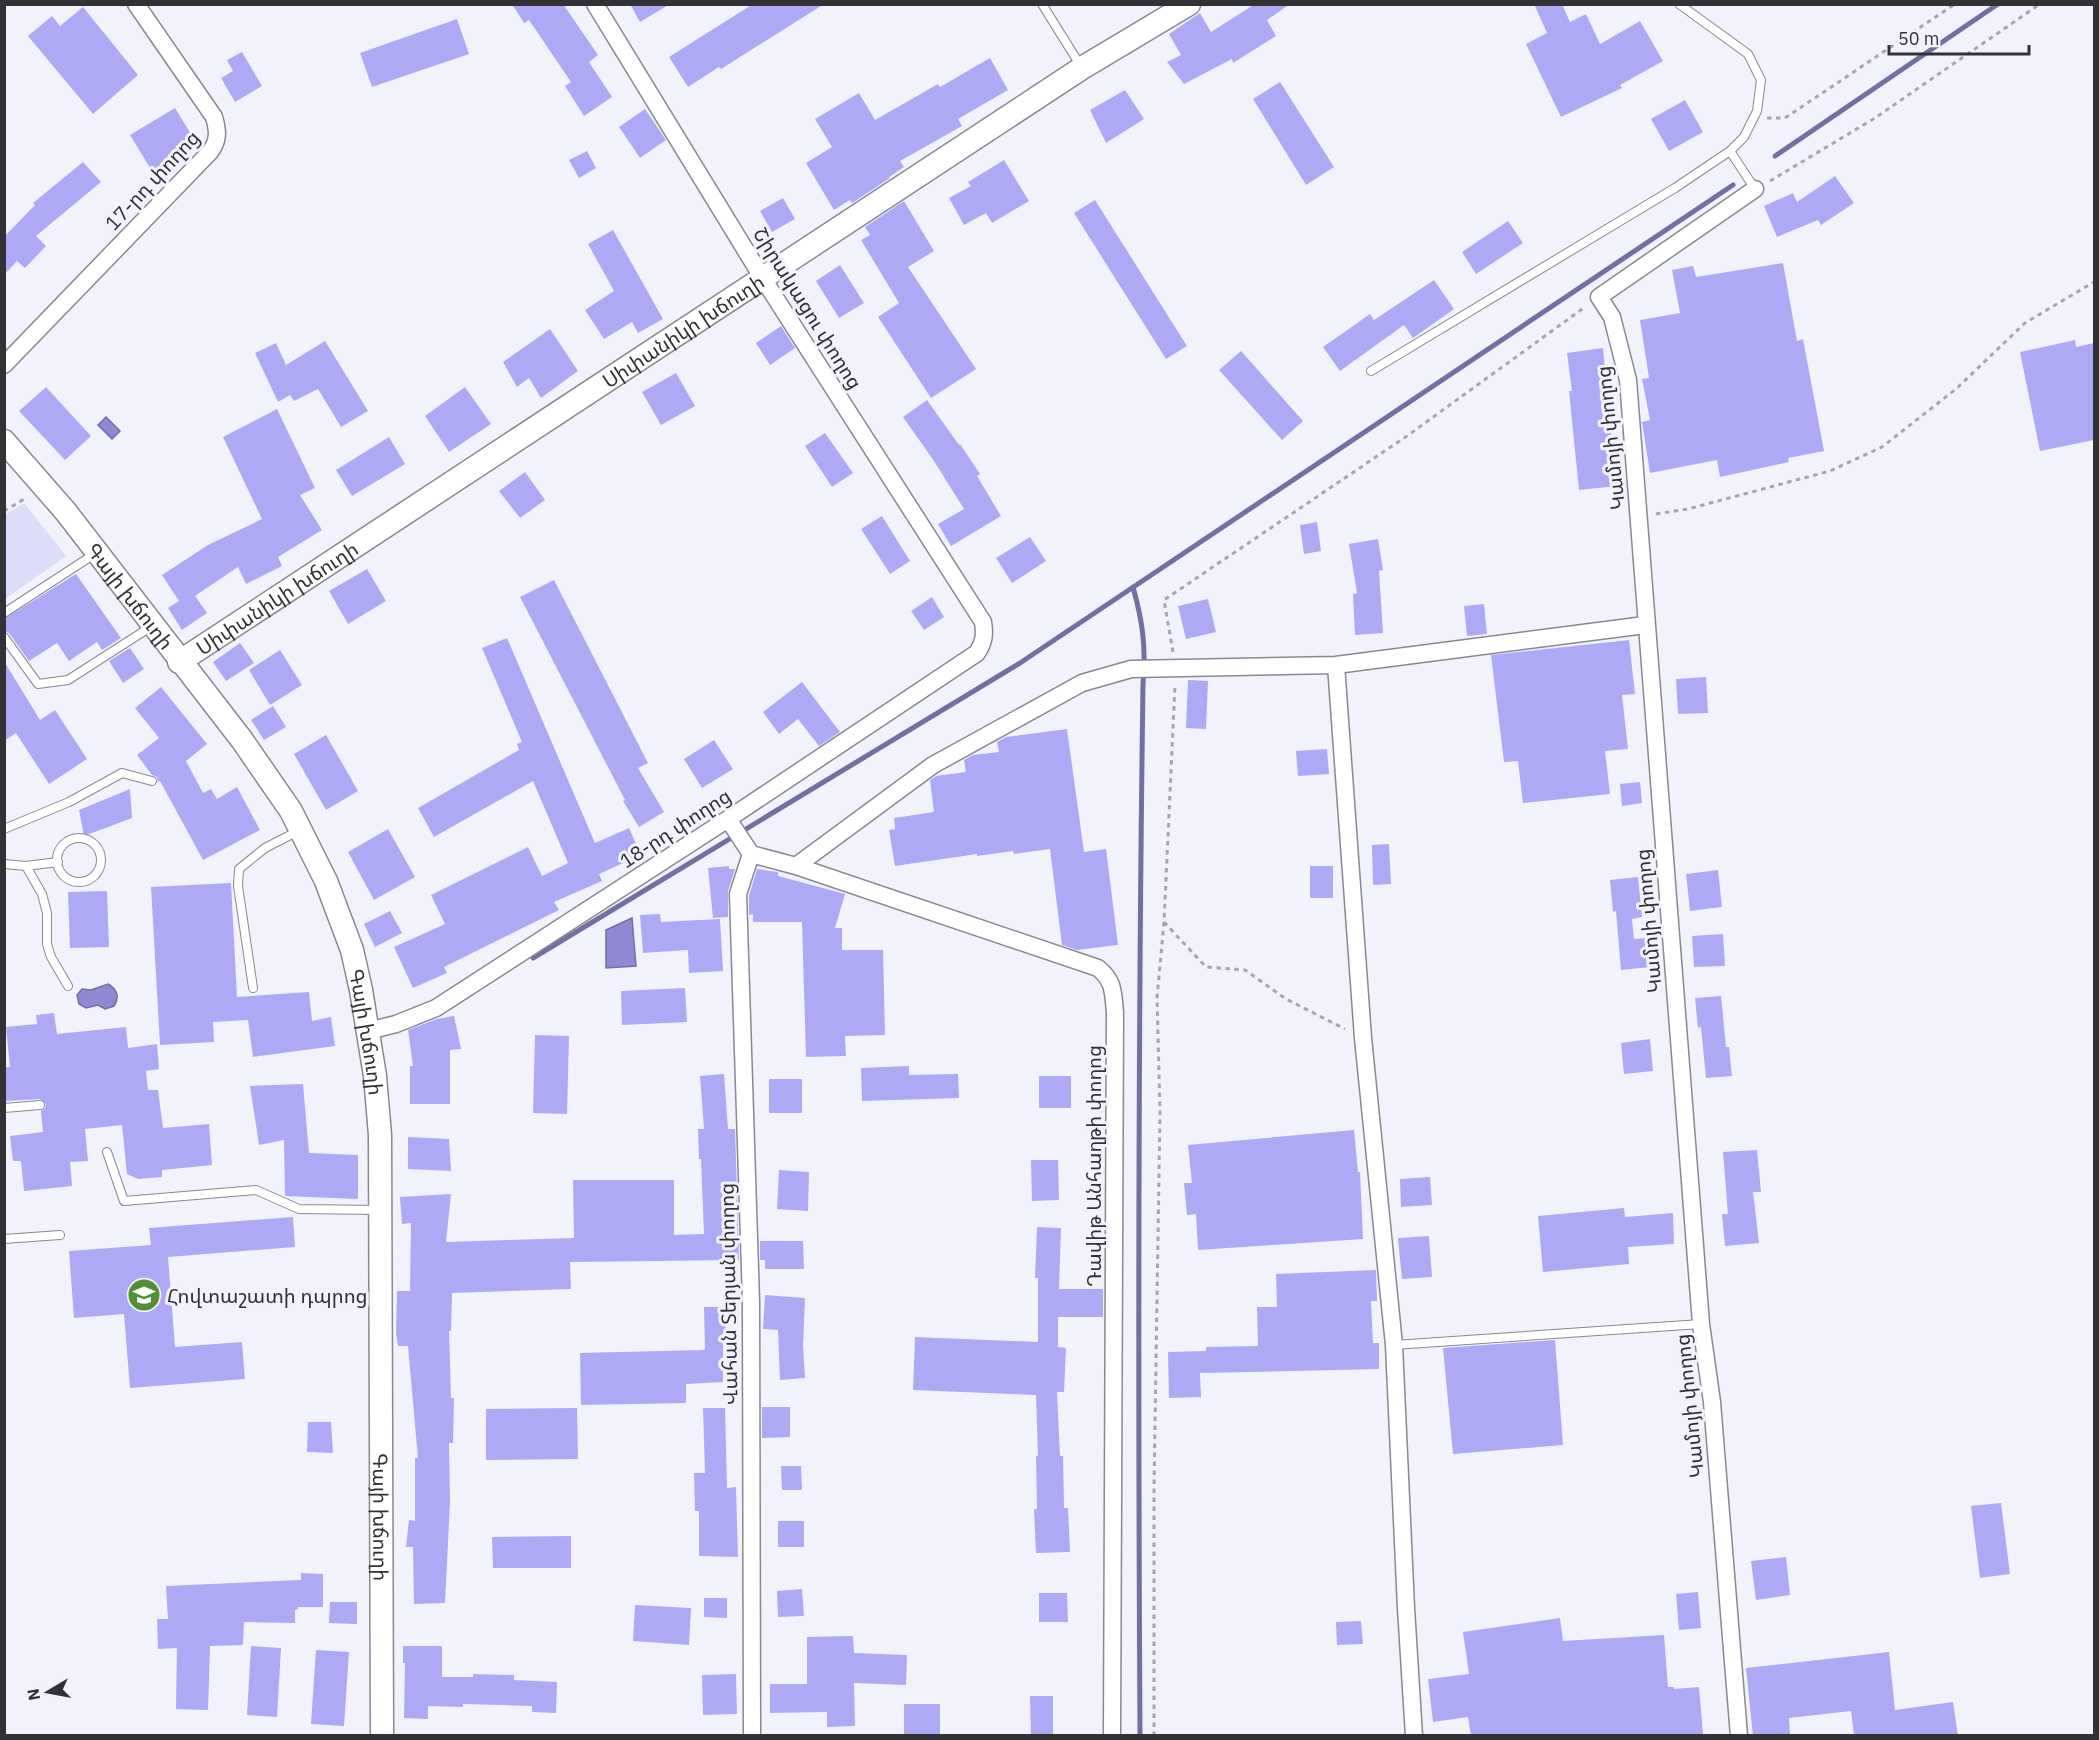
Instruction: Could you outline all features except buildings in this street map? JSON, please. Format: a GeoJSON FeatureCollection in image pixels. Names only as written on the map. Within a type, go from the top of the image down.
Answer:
{"type":"FeatureCollection","features":[{"type":"Feature","properties":{"kind":"main road","name":"Սիփանիկի խճուղի"},"geometry":{"type":"LineString","coordinates":[[179,662],[1082,68],[1189,4]]}},
{"type":"Feature","properties":{"kind":"main road","name":"Գայի խճուղի"},"geometry":{"type":"LineString","coordinates":[[4,441],[66,512],[179,662],[242,740],[291,810],[326,881],[354,960],[375,1076],[380,1135],[382,1736]]}},
{"type":"Feature","properties":{"kind":"street","name":"17-րդ փողոց"},"geometry":{"type":"LineString","coordinates":[[4,365],[217,143],[218,130],[214,117],[136,4]]}},
{"type":"Feature","properties":{"kind":"street","name":"Շիրակացու փողոց"},"geometry":{"type":"LineString","coordinates":[[595,4],[762,277],[983,622],[985,634]]}},
{"type":"Feature","properties":{"kind":"street"},"geometry":{"type":"LineString","coordinates":[[1599,297],[1755,189]]}},
{"type":"Feature","properties":{"kind":"street","name":"Կամոյի փողոց"},"geometry":{"type":"LineString","coordinates":[[1599,297],[1612,317],[1628,380],[1645,625],[1701,1324],[1712,1402],[1738,1736]]}},
{"type":"Feature","properties":{"kind":"street"},"geometry":{"type":"LineString","coordinates":[[796,866],[933,765],[1082,683],[1131,669],[1336,665],[1645,625]]}},
{"type":"Feature","properties":{"kind":"street","name":"18-րդ փողոց"},"geometry":{"type":"LineString","coordinates":[[368,1030],[396,1024],[436,1008],[728,819],[977,653],[983,645],[985,634]]}},
{"type":"Feature","properties":{"kind":"street"},"geometry":{"type":"LineString","coordinates":[[1336,665],[1363,1038],[1394,1345],[1414,1736]]}},
{"type":"Feature","properties":{"kind":"street"},"geometry":{"type":"LineString","coordinates":[[728,819],[751,854]]}},
{"type":"Feature","properties":{"kind":"street","name":"Դավիթ Անհաղթի փողոց"},"geometry":{"type":"LineString","coordinates":[[751,854],[796,866],[1098,968],[1108,976],[1113,988],[1115,1024],[1112,1736]]}},
{"type":"Feature","properties":{"kind":"street","name":"Վահան Տերյան փողոց"},"geometry":{"type":"LineString","coordinates":[[751,854],[738,894],[751,1301],[752,1736]]}},
{"type":"Feature","properties":{"kind":"lane"},"geometry":{"type":"LineString","coordinates":[[1042,4],[1082,68]]}},
{"type":"Feature","properties":{"kind":"lane"},"geometry":{"type":"LineString","coordinates":[[1371,371],[1665,194],[1730,152],[1744,137],[1757,111],[1761,80],[1749,54],[1679,4]]}},
{"type":"Feature","properties":{"kind":"lane"},"geometry":{"type":"LineString","coordinates":[[1730,152],[1755,189]]}},
{"type":"Feature","properties":{"kind":"lane"},"geometry":{"type":"LineString","coordinates":[[4,613],[97,553]]}},
{"type":"Feature","properties":{"kind":"lane"},"geometry":{"type":"LineString","coordinates":[[4,637],[38,684],[68,680],[152,626]]}},
{"type":"Feature","properties":{"kind":"lane"},"geometry":{"type":"LineString","coordinates":[[4,829],[69,802],[122,774],[153,781]]}},
{"type":"Feature","properties":{"kind":"lane"},"geometry":{"type":"LineString","coordinates":[[253,988],[238,886],[239,869],[265,848],[300,830]]}},
{"type":"Feature","properties":{"kind":"lane"},"geometry":{"type":"LineString","coordinates":[[72,839],[86,839],[93,842],[101,854],[96,874],[83,881],[76,881],[64,875],[58,862],[61,848],[72,839]]}},
{"type":"Feature","properties":{"kind":"lane"},"geometry":{"type":"LineString","coordinates":[[4,864],[26,866],[58,862]]}},
{"type":"Feature","properties":{"kind":"lane"},"geometry":{"type":"LineString","coordinates":[[26,866],[42,894],[47,914],[47,944],[51,957],[68,986]]}},
{"type":"Feature","properties":{"kind":"lane"},"geometry":{"type":"LineString","coordinates":[[4,1108],[40,1106]]}},
{"type":"Feature","properties":{"kind":"lane"},"geometry":{"type":"LineString","coordinates":[[107,1152],[124,1201],[256,1190],[299,1209],[380,1210]]}},
{"type":"Feature","properties":{"kind":"lane"},"geometry":{"type":"LineString","coordinates":[[4,1239],[60,1235]]}},
{"type":"Feature","properties":{"kind":"lane"},"geometry":{"type":"LineString","coordinates":[[1394,1345],[1701,1324]]}},
{"type":"Feature","properties":{"kind":"path"},"geometry":{"type":"LineString","coordinates":[[1754,118],[1785,118],[1955,4]]}},
{"type":"Feature","properties":{"kind":"path"},"geometry":{"type":"LineString","coordinates":[[1755,189],[1875,118],[2040,4]]}},
{"type":"Feature","properties":{"kind":"path"},"geometry":{"type":"LineString","coordinates":[[1639,517],[1688,509],[1830,471],[1882,447],[1956,389],[2025,322],[2094,282]]}},
{"type":"Feature","properties":{"kind":"path"},"geometry":{"type":"LineString","coordinates":[[1154,1736],[1154,1487],[1160,1111],[1157,998],[1164,921],[1171,742],[1177,669],[1164,600],[1407,436],[1599,297]]}},
{"type":"Feature","properties":{"kind":"path"},"geometry":{"type":"LineString","coordinates":[[4,511],[27,497]]}},
{"type":"Feature","properties":{"kind":"path"},"geometry":{"type":"LineString","coordinates":[[1164,921],[1206,967],[1245,970],[1286,999],[1363,1038]]}},
{"type":"Feature","properties":{"kind":"shaded area"},"geometry":{"type":"Polygon","coordinates":[[[106,417],[120,431],[112,439],[98,425],[106,417]]]}},
{"type":"Feature","properties":{"kind":"shaded area"},"geometry":{"type":"Polygon","coordinates":[[[24,503],[66,556],[5,599],[5,515],[24,503]]]}},
{"type":"Feature","properties":{"kind":"shaded area"},"geometry":{"type":"Polygon","coordinates":[[[632,918],[636,966],[606,968],[606,930],[632,918]]]}},
{"type":"Feature","properties":{"kind":"shaded area"},"geometry":{"type":"Polygon","coordinates":[[[108,984],[117,994],[114,1006],[105,1009],[98,1005],[86,1008],[79,1004],[77,995],[82,989],[91,990],[108,984]]]}},
{"type":"Feature","properties":{"kind":"waterway"},"geometry":{"type":"LineString","coordinates":[[1775,156],[1998,4]]}},
{"type":"Feature","properties":{"kind":"waterway"},"geometry":{"type":"LineString","coordinates":[[533,958],[1020,663],[1733,185]]}},
{"type":"Feature","properties":{"kind":"waterway"},"geometry":{"type":"LineString","coordinates":[[1133,587],[1144,647],[1139,1079],[1140,1736]]}},
{"type":"Feature","properties":{"kind":"place","name":"Հովտաշատի դպրոց"},"geometry":{"type":"Point","coordinates":[144,1295]}}]}
